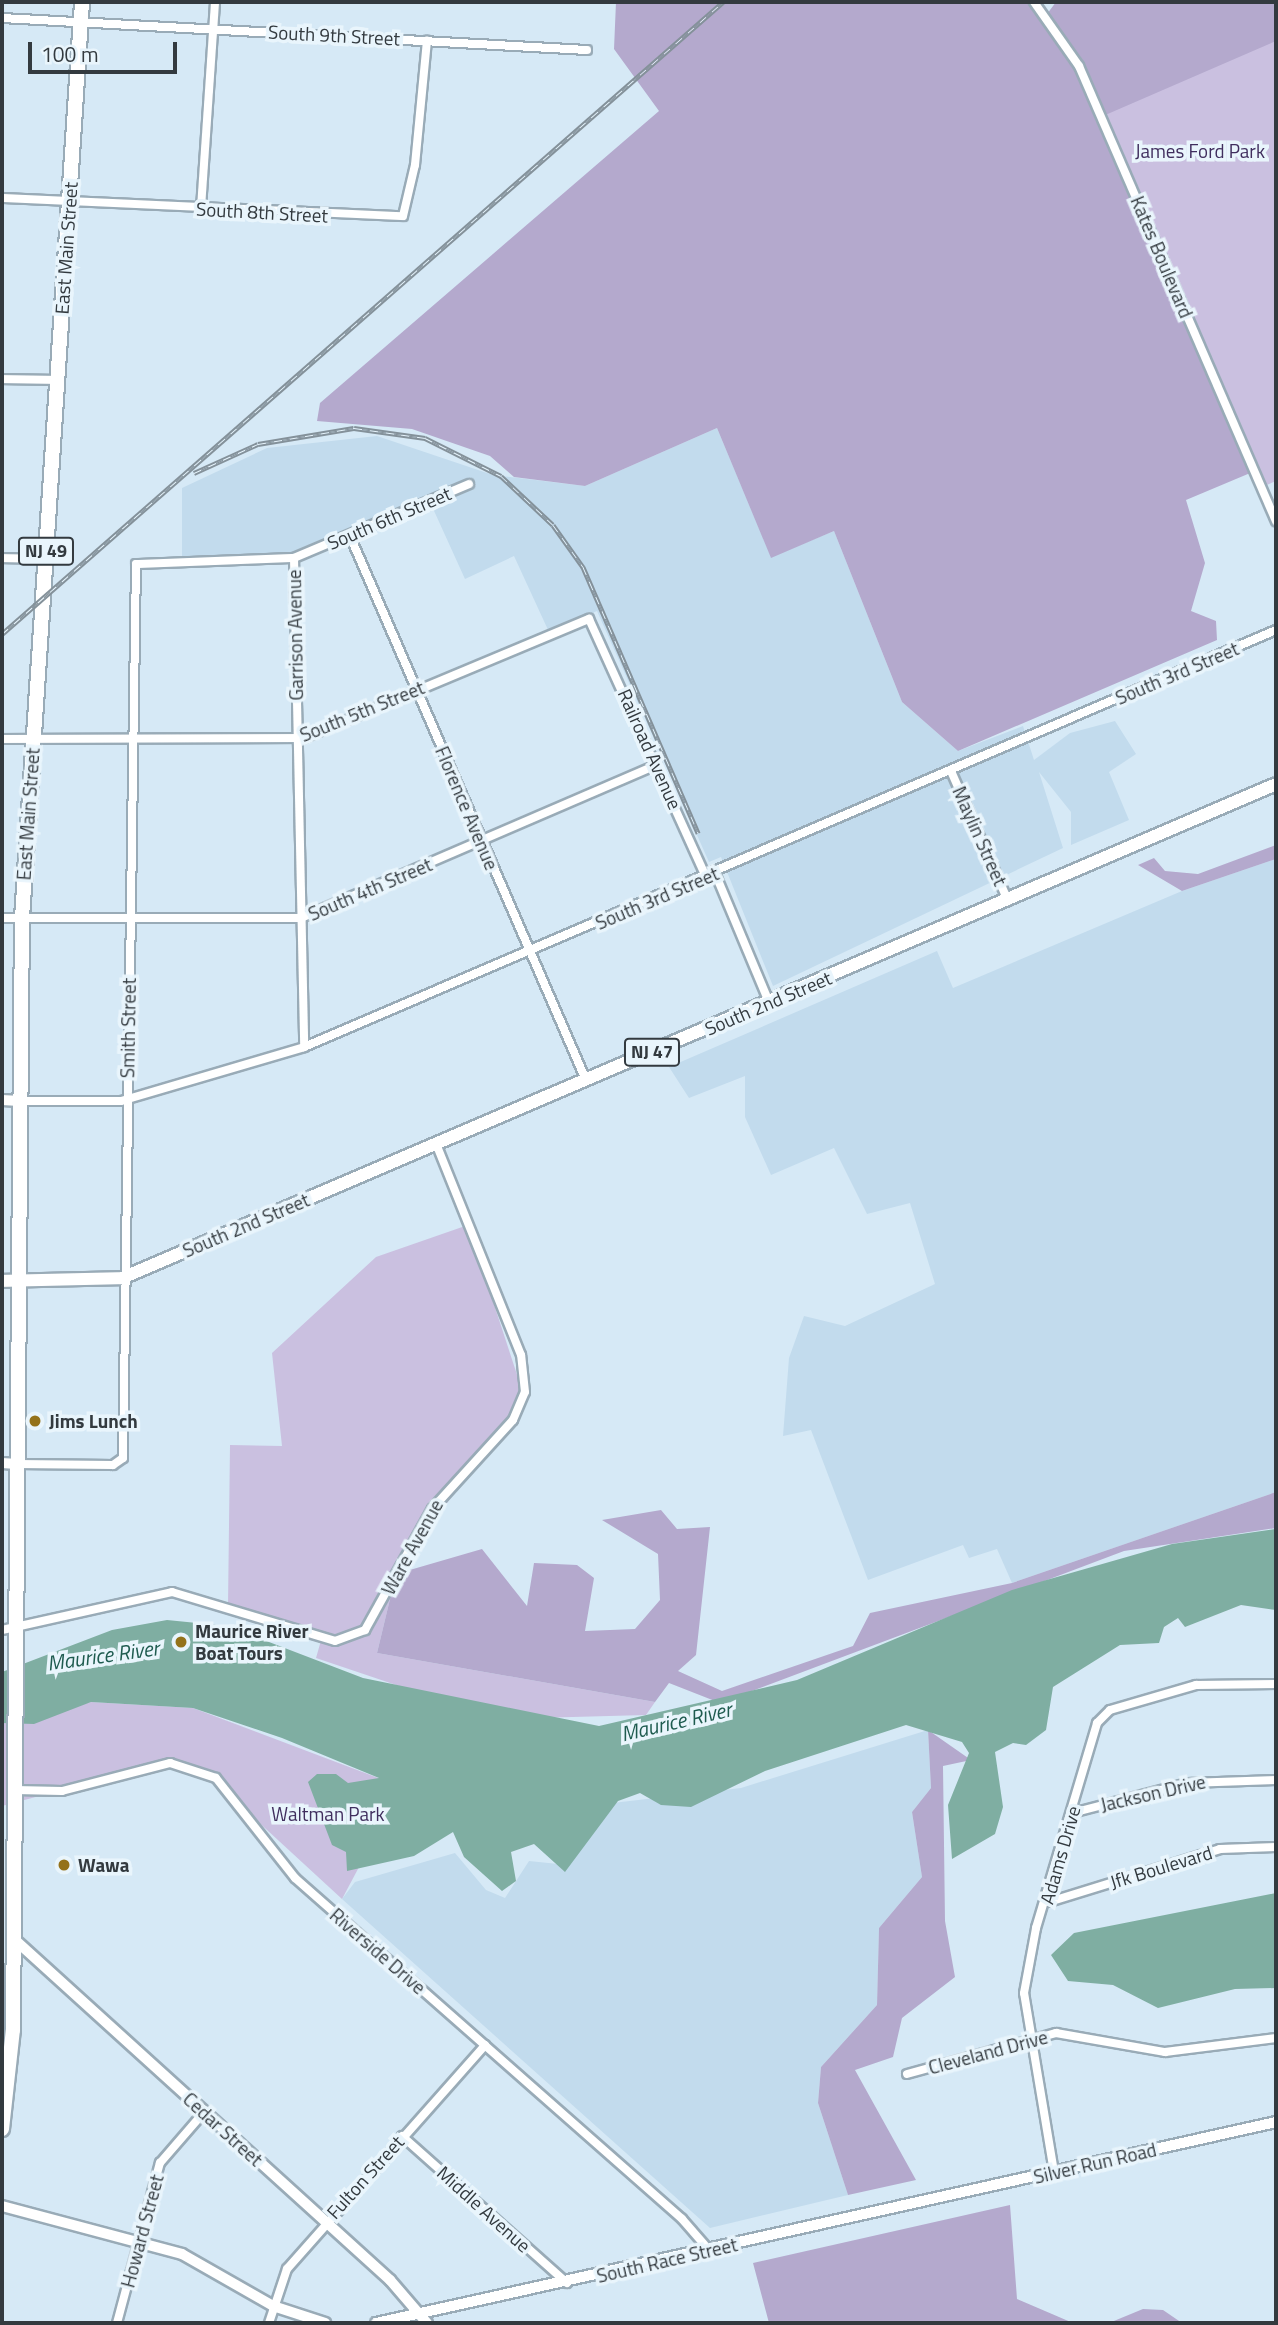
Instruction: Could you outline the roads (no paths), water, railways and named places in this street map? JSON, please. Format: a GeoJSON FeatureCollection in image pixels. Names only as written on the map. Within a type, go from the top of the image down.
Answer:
{"type":"FeatureCollection","features":[{"type":"Feature","properties":{"kind":"highway","name":"East Main Street"},"geometry":{"type":"LineString","coordinates":[[9,1629],[17,1464],[22,918],[82,2]]}},
{"type":"Feature","properties":{"kind":"highway","name":"NJ 49"},"geometry":{"type":"LineString","coordinates":[[2,2130],[11,2082],[14,1939],[8,1831],[15,1790],[16,1649],[9,1629]]}},
{"type":"Feature","properties":{"kind":"main road","name":"South 2nd Street"},"geometry":{"type":"LineString","coordinates":[[19,1281],[88,1283],[126,1276],[1008,901],[1276,784]]}},
{"type":"Feature","properties":{"kind":"main road"},"geometry":{"type":"LineString","coordinates":[[2,1100],[20,1101]]}},
{"type":"Feature","properties":{"kind":"main road","name":"NJ 47"},"geometry":{"type":"LineString","coordinates":[[2,1281],[19,1281]]}},
{"type":"Feature","properties":{"kind":"main road"},"geometry":{"type":"LineString","coordinates":[[2,1463],[17,1464]]}},
{"type":"Feature","properties":{"kind":"main road","name":"Cedar Street"},"geometry":{"type":"LineString","coordinates":[[14,1939],[325,2222],[424,2319]]}},
{"type":"Feature","properties":{"kind":"main road","name":"Silver Run Road"},"geometry":{"type":"LineString","coordinates":[[913,2203],[1276,2122]]}},
{"type":"Feature","properties":{"kind":"main road","name":"South Race Street"},"geometry":{"type":"LineString","coordinates":[[376,2323],[424,2319],[913,2203]]}},
{"type":"Feature","properties":{"kind":"main road"},"geometry":{"type":"LineString","coordinates":[[2,2206],[139,2241],[199,2262],[274,2306],[325,2323]]}},
{"type":"Feature","properties":{"kind":"street"},"geometry":{"type":"LineString","coordinates":[[201,208],[215,2]]}},
{"type":"Feature","properties":{"kind":"street","name":"Kates Boulevard"},"geometry":{"type":"LineString","coordinates":[[1034,2],[1079,66],[1276,521]]}},
{"type":"Feature","properties":{"kind":"street","name":"South 9th Street"},"geometry":{"type":"LineString","coordinates":[[2,18],[81,20],[587,50]]}},
{"type":"Feature","properties":{"kind":"street","name":"South 8th Street"},"geometry":{"type":"LineString","coordinates":[[2,198],[398,217],[409,200],[415,165],[427,41]]}},
{"type":"Feature","properties":{"kind":"street"},"geometry":{"type":"LineString","coordinates":[[2,379],[57,380]]}},
{"type":"Feature","properties":{"kind":"street","name":"South 6th Street"},"geometry":{"type":"LineString","coordinates":[[133,598],[140,560],[294,558],[469,484]]}},
{"type":"Feature","properties":{"kind":"street","name":"Florence Avenue"},"geometry":{"type":"LineString","coordinates":[[349,536],[586,1080]]}},
{"type":"Feature","properties":{"kind":"street"},"geometry":{"type":"LineString","coordinates":[[2,558],[46,559]]}},
{"type":"Feature","properties":{"kind":"street","name":"Garrison Avenue"},"geometry":{"type":"LineString","coordinates":[[294,558],[304,1047]]}},
{"type":"Feature","properties":{"kind":"street","name":"Smith Street"},"geometry":{"type":"LineString","coordinates":[[17,1464],[113,1465],[123,1458],[133,598]]}},
{"type":"Feature","properties":{"kind":"street","name":"South 5th Street"},"geometry":{"type":"LineString","coordinates":[[2,739],[296,739],[583,619],[593,622]]}},
{"type":"Feature","properties":{"kind":"street","name":"Railroad Avenue"},"geometry":{"type":"LineString","coordinates":[[593,622],[706,877]]}},
{"type":"Feature","properties":{"kind":"street","name":"South 3rd Street"},"geometry":{"type":"LineString","coordinates":[[20,1101],[127,1099],[304,1047],[706,877],[1276,630]]}},
{"type":"Feature","properties":{"kind":"street","name":"South 4th Street"},"geometry":{"type":"LineString","coordinates":[[2,918],[301,918],[657,765]]}},
{"type":"Feature","properties":{"kind":"street","name":"Maylin Street"},"geometry":{"type":"LineString","coordinates":[[951,771],[1008,901]]}},
{"type":"Feature","properties":{"kind":"street"},"geometry":{"type":"LineString","coordinates":[[715,873],[769,1002]]}},
{"type":"Feature","properties":{"kind":"street","name":"Ware Avenue"},"geometry":{"type":"LineString","coordinates":[[9,1629],[172,1592],[335,1641],[365,1630],[432,1509],[513,1420],[525,1392],[521,1355],[436,1144]]}},
{"type":"Feature","properties":{"kind":"street","name":"Adams Drive"},"geometry":{"type":"LineString","coordinates":[[1054,2172],[1028,2040],[1024,1993],[1036,1928],[1049,1902],[1097,1723],[1110,1710],[1196,1685],[1276,1684]]}},
{"type":"Feature","properties":{"kind":"street","name":"Riverside Drive"},"geometry":{"type":"LineString","coordinates":[[15,1790],[62,1791],[170,1763],[216,1778],[240,1802],[277,1860],[682,2219],[709,2250]]}},
{"type":"Feature","properties":{"kind":"street","name":"Jackson Drive"},"geometry":{"type":"LineString","coordinates":[[1072,1812],[1188,1783],[1276,1780]]}},
{"type":"Feature","properties":{"kind":"street","name":"Jfk Boulevard"},"geometry":{"type":"LineString","coordinates":[[1049,1902],[1220,1849],[1276,1847]]}},
{"type":"Feature","properties":{"kind":"street","name":"Cleveland Drive"},"geometry":{"type":"LineString","coordinates":[[907,2074],[1028,2040],[1072,2032],[1165,2052],[1276,2038]]}},
{"type":"Feature","properties":{"kind":"street","name":"Fulton Street"},"geometry":{"type":"LineString","coordinates":[[269,2323],[283,2276],[325,2222],[485,2045]]}},
{"type":"Feature","properties":{"kind":"street","name":"Howard Street"},"geometry":{"type":"LineString","coordinates":[[117,2323],[160,2163],[204,2112]]}},
{"type":"Feature","properties":{"kind":"street","name":"Middle Avenue"},"geometry":{"type":"LineString","coordinates":[[402,2136],[567,2283]]}},
{"type":"Feature","properties":{"kind":"water","name":"Maurice River"},"geometry":{"type":"Polygon","coordinates":[[[1276,1529],[1276,1610],[1241,1605],[1185,1627],[1178,1618],[1164,1627],[1159,1643],[1120,1645],[1053,1687],[1046,1730],[1026,1745],[1013,1743],[995,1752],[1003,1807],[995,1834],[952,1859],[948,1805],[969,1753],[962,1742],[906,1725],[765,1771],[691,1807],[661,1805],[640,1793],[618,1801],[565,1872],[534,1844],[511,1852],[516,1881],[502,1891],[464,1857],[453,1832],[414,1856],[347,1871],[346,1852],[332,1845],[308,1782],[317,1774],[336,1774],[348,1783],[379,1778],[282,1738],[193,1708],[91,1702],[34,1724],[2,1723],[2,1672],[112,1630],[167,1620],[227,1626],[363,1678],[599,1726],[797,1680],[1012,1590],[1172,1544],[1276,1529]]]}},
{"type":"Feature","properties":{"kind":"water"},"geometry":{"type":"Polygon","coordinates":[[[1276,1893],[1276,1988],[1235,1989],[1158,2008],[1113,1985],[1068,1981],[1051,1955],[1074,1933],[1276,1893]]]}},
{"type":"Feature","properties":{"kind":"railway"},"geometry":{"type":"LineString","coordinates":[[2,634],[723,2]]}},
{"type":"Feature","properties":{"kind":"railway"},"geometry":{"type":"LineString","coordinates":[[194,473],[258,444],[354,428],[425,438],[501,476],[553,525],[583,567],[698,833]]}},
{"type":"Feature","properties":{"kind":"place","name":"Jims Lunch"},"geometry":{"type":"Point","coordinates":[35,1421]}},
{"type":"Feature","properties":{"kind":"place","name":"Maurice River Boat Tours"},"geometry":{"type":"Point","coordinates":[181,1642]}},
{"type":"Feature","properties":{"kind":"place","name":"Wawa"},"geometry":{"type":"Point","coordinates":[64,1865]}},
{"type":"Feature","properties":{"kind":"park label","name":"James Ford Park"},"geometry":{"type":"Point","coordinates":[1200,151]}},
{"type":"Feature","properties":{"kind":"park label","name":"Waltman Park"},"geometry":{"type":"Point","coordinates":[328,1814]}}]}
